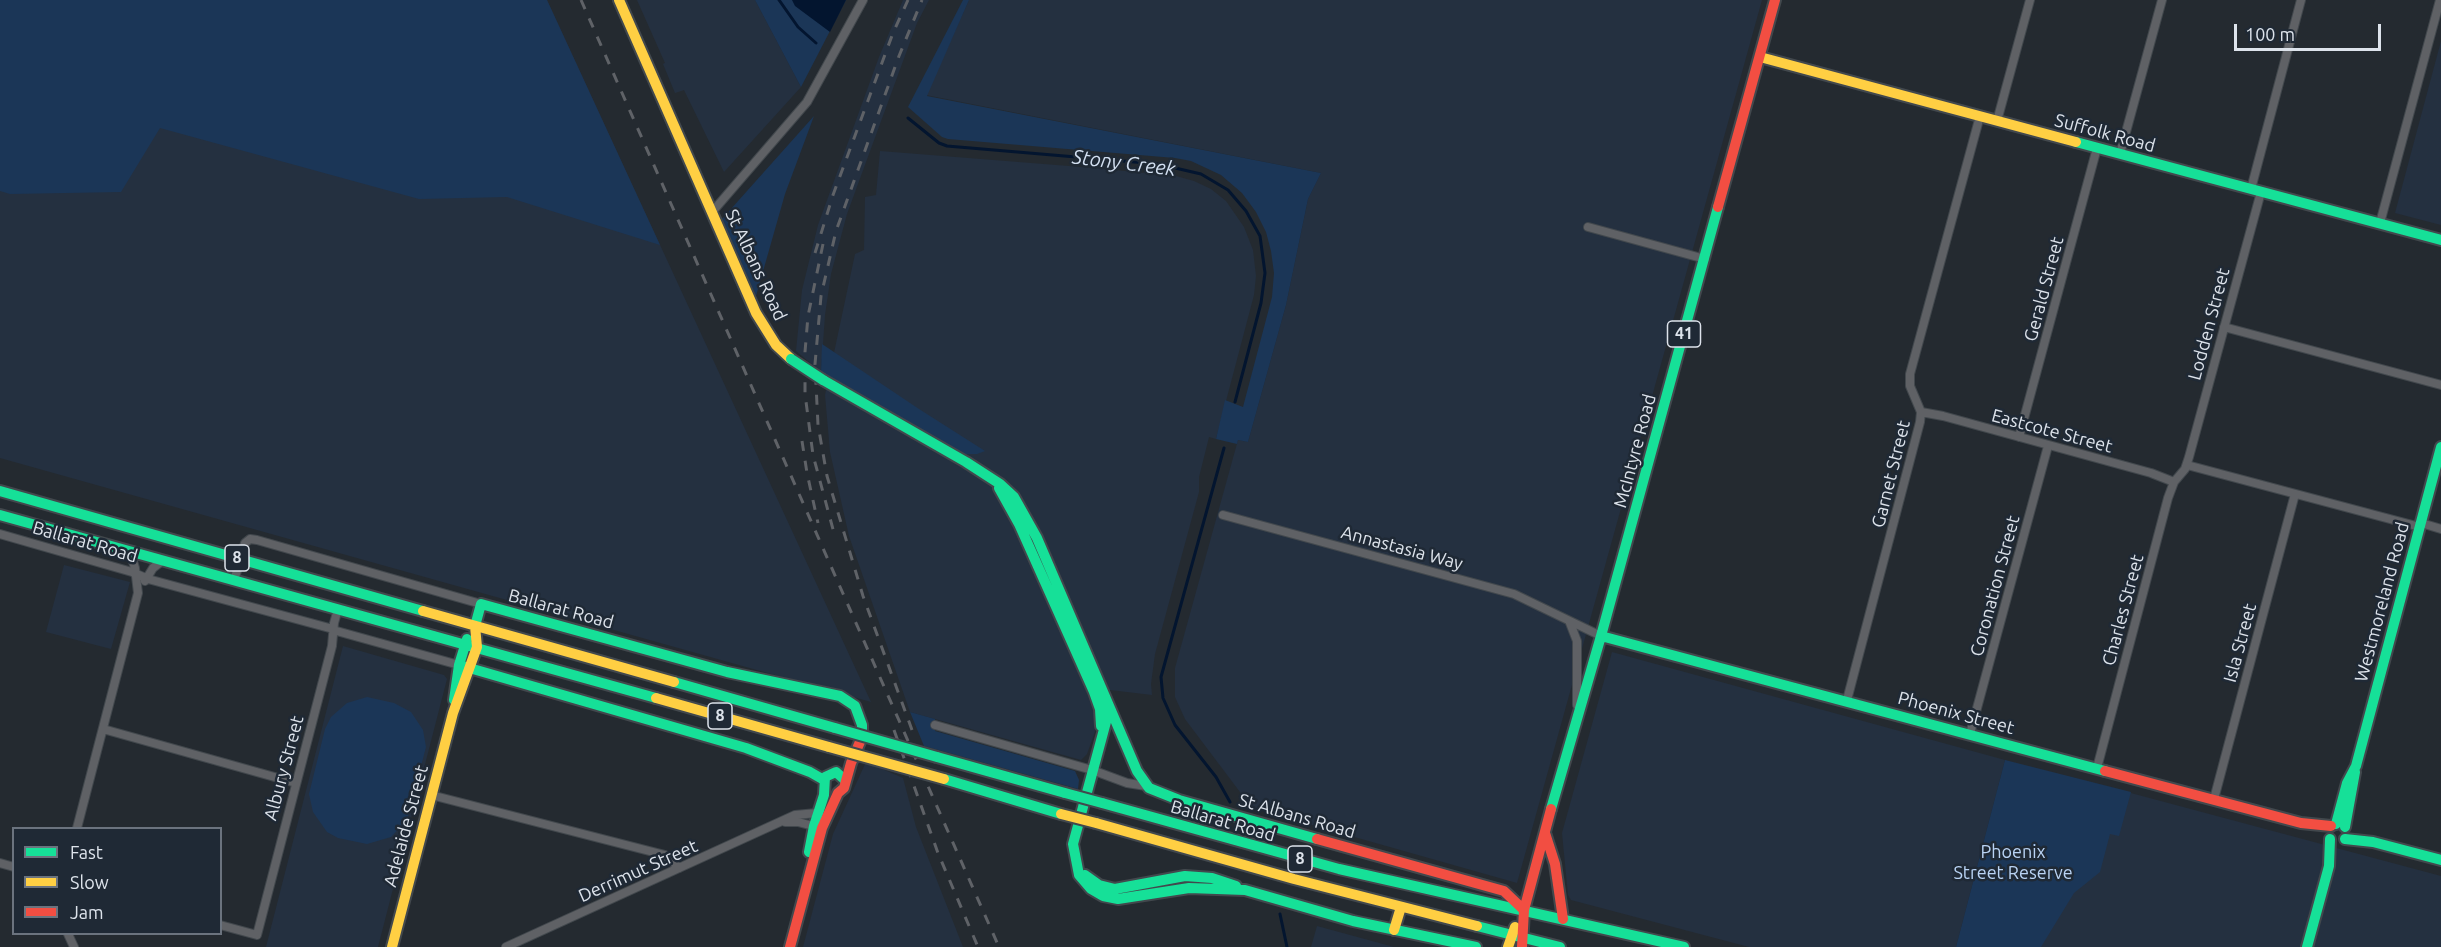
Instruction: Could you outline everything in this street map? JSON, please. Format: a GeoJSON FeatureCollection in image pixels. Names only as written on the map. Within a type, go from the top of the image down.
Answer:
{"type":"FeatureCollection","features":[{"type":"Feature","properties":{"kind":"main road","name":"St Albans Road"},"geometry":{"type":"LineString","coordinates":[[619,0],[756,313],[776,345],[791,359],[823,380],[991,478],[1014,497],[1074,636],[1146,786],[1162,795],[1504,891],[1524,910]]}},
{"type":"Feature","properties":{"kind":"main road","name":"McIntyre Road"},"geometry":{"type":"LineString","coordinates":[[1524,910],[1775,0]]}},
{"type":"Feature","properties":{"kind":"main road","name":"Suffolk Road"},"geometry":{"type":"LineString","coordinates":[[1760,57],[2441,240]]}},
{"type":"Feature","properties":{"kind":"main road","name":"Westmoreland Road"},"geometry":{"type":"LineString","coordinates":[[2307,947],[2338,833],[2347,783],[2355,766],[2441,447]]}},
{"type":"Feature","properties":{"kind":"main road","name":"Ballarat Road"},"geometry":{"type":"LineString","coordinates":[[0,491],[1291,857],[1684,947]]}},
{"type":"Feature","properties":{"kind":"main road","name":"Ballarat Road"},"geometry":{"type":"LineString","coordinates":[[0,515],[477,647],[1096,824],[1401,907],[1511,934],[1523,942],[1560,947]]}},
{"type":"Feature","properties":{"kind":"main road","name":"Ballarat Road"},"geometry":{"type":"LineString","coordinates":[[481,604],[727,672],[840,696],[855,706],[861,718],[863,732],[860,746],[845,780]]}},
{"type":"Feature","properties":{"kind":"main road"},"geometry":{"type":"LineString","coordinates":[[475,626],[481,604]]}},
{"type":"Feature","properties":{"kind":"main road","name":"Adelaide Street"},"geometry":{"type":"LineString","coordinates":[[465,667],[464,644],[475,626]]}},
{"type":"Feature","properties":{"kind":"main road","name":"Adelaide Street"},"geometry":{"type":"LineString","coordinates":[[392,947],[465,667],[477,647],[475,626]]}},
{"type":"Feature","properties":{"kind":"main road","name":"St Albans Road"},"geometry":{"type":"LineString","coordinates":[[1074,636],[1100,709],[1101,739]]}},
{"type":"Feature","properties":{"kind":"main road","name":"Phoenix Street"},"geometry":{"type":"LineString","coordinates":[[1601,636],[2441,860]]}},
{"type":"Feature","properties":{"kind":"main road","name":"Ballarat Road"},"geometry":{"type":"LineString","coordinates":[[465,667],[746,748],[810,772],[824,784]]}},
{"type":"Feature","properties":{"kind":"main road","name":"St Albans Road"},"geometry":{"type":"LineString","coordinates":[[1076,865],[1073,844],[1106,722],[1107,702]]}},
{"type":"Feature","properties":{"kind":"main road"},"geometry":{"type":"LineString","coordinates":[[790,947],[807,882],[818,827],[817,813],[824,784],[827,775],[833,772],[839,773],[845,780],[844,788],[838,793],[818,827]]}},
{"type":"Feature","properties":{"kind":"main road"},"geometry":{"type":"LineString","coordinates":[[824,784],[832,794],[838,793]]}},
{"type":"Feature","properties":{"kind":"main road"},"geometry":{"type":"LineString","coordinates":[[1545,833],[1555,864],[1563,919]]}},
{"type":"Feature","properties":{"kind":"main road"},"geometry":{"type":"LineString","coordinates":[[1076,865],[1094,883],[1111,889],[1123,889],[1175,877],[1198,876],[1222,880],[1245,890],[1395,930],[1448,947]]}},
{"type":"Feature","properties":{"kind":"main road"},"geometry":{"type":"LineString","coordinates":[[1076,865],[1088,887],[1113,898],[1199,888],[1245,890]]}},
{"type":"Feature","properties":{"kind":"main road"},"geometry":{"type":"LineString","coordinates":[[1198,876],[1199,888]]}},
{"type":"Feature","properties":{"kind":"main road"},"geometry":{"type":"LineString","coordinates":[[1395,930],[1401,907]]}},
{"type":"Feature","properties":{"kind":"main road","name":"41"},"geometry":{"type":"LineString","coordinates":[[1508,947],[1511,934],[1524,910]]}},
{"type":"Feature","properties":{"kind":"main road","name":"41"},"geometry":{"type":"LineString","coordinates":[[1523,942],[1524,910]]}},
{"type":"Feature","properties":{"kind":"main road"},"geometry":{"type":"LineString","coordinates":[[1395,930],[1476,947]]}},
{"type":"Feature","properties":{"kind":"street"},"geometry":{"type":"LineString","coordinates":[[712,211],[807,102],[863,0]]}},
{"type":"Feature","properties":{"kind":"street"},"geometry":{"type":"LineString","coordinates":[[1997,121],[2030,0]]}},
{"type":"Feature","properties":{"kind":"street"},"geometry":{"type":"LineString","coordinates":[[2120,154],[2162,0]]}},
{"type":"Feature","properties":{"kind":"street","name":"Lodden Street"},"geometry":{"type":"LineString","coordinates":[[2187,465],[2224,327],[2301,0]]}},
{"type":"Feature","properties":{"kind":"street"},"geometry":{"type":"LineString","coordinates":[[2380,223],[2440,0]]}},
{"type":"Feature","properties":{"kind":"street","name":"Garnet Street"},"geometry":{"type":"LineString","coordinates":[[1847,700],[1918,434],[1921,412],[1911,392],[1910,374],[1980,116]]}},
{"type":"Feature","properties":{"kind":"street","name":"Gerald Street"},"geometry":{"type":"LineString","coordinates":[[2019,438],[2097,148]]}},
{"type":"Feature","properties":{"kind":"street"},"geometry":{"type":"LineString","coordinates":[[1588,227],[1705,260]]}},
{"type":"Feature","properties":{"kind":"street"},"geometry":{"type":"LineString","coordinates":[[2224,327],[2441,385]]}},
{"type":"Feature","properties":{"kind":"street","name":"Eastcote Street"},"geometry":{"type":"LineString","coordinates":[[1921,412],[2151,473],[2174,482]]}},
{"type":"Feature","properties":{"kind":"street","name":"Coronation Street"},"geometry":{"type":"LineString","coordinates":[[1970,734],[2048,446]]}},
{"type":"Feature","properties":{"kind":"street"},"geometry":{"type":"LineString","coordinates":[[2187,465],[2441,529]]}},
{"type":"Feature","properties":{"kind":"street","name":"Charles Street"},"geometry":{"type":"LineString","coordinates":[[2097,768],[2174,482],[2187,465]]}},
{"type":"Feature","properties":{"kind":"street","name":"Isla Street"},"geometry":{"type":"LineString","coordinates":[[2214,800],[2295,494]]}},
{"type":"Feature","properties":{"kind":"street","name":"Annastasia Way"},"geometry":{"type":"LineString","coordinates":[[1223,515],[1514,594],[1601,636]]}},
{"type":"Feature","properties":{"kind":"street","name":"Ballarat Road"},"geometry":{"type":"LineString","coordinates":[[0,534],[136,573],[146,578],[465,667]]}},
{"type":"Feature","properties":{"kind":"street","name":"Ballarat Road"},"geometry":{"type":"LineString","coordinates":[[234,581],[245,543],[250,539],[481,604]]}},
{"type":"Feature","properties":{"kind":"street"},"geometry":{"type":"LineString","coordinates":[[130,552],[136,573],[138,593]]}},
{"type":"Feature","properties":{"kind":"street"},"geometry":{"type":"LineString","coordinates":[[77,827],[138,593],[153,568],[162,561]]}},
{"type":"Feature","properties":{"kind":"street","name":"Albury Street"},"geometry":{"type":"LineString","coordinates":[[222,926],[257,935],[332,646],[338,609]]}},
{"type":"Feature","properties":{"kind":"street"},"geometry":{"type":"LineString","coordinates":[[1569,621],[1577,641],[1576,725]]}},
{"type":"Feature","properties":{"kind":"street"},"geometry":{"type":"LineString","coordinates":[[935,725],[1092,770],[1127,783],[1146,786]]}},
{"type":"Feature","properties":{"kind":"street"},"geometry":{"type":"LineString","coordinates":[[103,729],[296,783]]}},
{"type":"Feature","properties":{"kind":"street"},"geometry":{"type":"LineString","coordinates":[[431,795],[665,855],[680,868]]}},
{"type":"Feature","properties":{"kind":"street","name":"Derrimut Street"},"geometry":{"type":"LineString","coordinates":[[506,947],[795,815],[817,813]]}},
{"type":"Feature","properties":{"kind":"street"},"geometry":{"type":"LineString","coordinates":[[783,822],[798,822],[818,827]]}},
{"type":"Feature","properties":{"kind":"shaded area"},"geometry":{"type":"Polygon","coordinates":[[[0,0],[547,0],[871,702],[0,458],[0,0]]]}},
{"type":"Feature","properties":{"kind":"shaded area"},"geometry":{"type":"Polygon","coordinates":[[[637,0],[755,0],[801,87],[724,172],[684,90],[675,93],[663,64],[665,63],[637,0]]]}},
{"type":"Feature","properties":{"kind":"shaded area"},"geometry":{"type":"Polygon","coordinates":[[[792,0],[846,0],[830,32],[795,6],[792,0]]]}},
{"type":"Feature","properties":{"kind":"shaded area"},"geometry":{"type":"Polygon","coordinates":[[[903,0],[929,0],[917,23],[847,214],[831,274],[825,315],[821,372],[796,351],[802,290],[818,225],[879,57],[903,0]]]}},
{"type":"Feature","properties":{"kind":"shaded area"},"geometry":{"type":"Polygon","coordinates":[[[969,0],[1762,0],[1517,883],[1252,808],[1185,719],[1175,697],[1175,668],[1238,440],[1248,442],[1286,305],[1308,199],[1321,173],[926,95],[969,0]]]}},
{"type":"Feature","properties":{"kind":"shaded area"},"geometry":{"type":"Polygon","coordinates":[[[2441,41],[2441,225],[2395,213],[2441,41]]]}},
{"type":"Feature","properties":{"kind":"shaded area"},"geometry":{"type":"Polygon","coordinates":[[[880,151],[1176,176],[1211,189],[1226,201],[1244,227],[1253,250],[1256,276],[1254,295],[1216,439],[1209,437],[1199,477],[1199,492],[1155,654],[1151,684],[1152,695],[1085,687],[1094,713],[1095,732],[1087,754],[1081,760],[910,712],[849,536],[830,452],[825,395],[855,254],[864,250],[865,197],[876,195],[880,151]]]}},
{"type":"Feature","properties":{"kind":"shaded area"},"geometry":{"type":"Polygon","coordinates":[[[64,565],[130,582],[111,649],[46,632],[64,565]]]}},
{"type":"Feature","properties":{"kind":"shaded area"},"geometry":{"type":"Polygon","coordinates":[[[343,646],[444,675],[447,679],[378,947],[266,947],[343,646]]]}},
{"type":"Feature","properties":{"kind":"shaded area"},"geometry":{"type":"Polygon","coordinates":[[[1612,652],[2005,760],[1956,947],[1749,947],[1571,900],[1568,895],[1562,833],[1612,652]]]}},
{"type":"Feature","properties":{"kind":"shaded area"},"geometry":{"type":"Polygon","coordinates":[[[866,762],[903,778],[916,827],[963,947],[803,947],[833,834],[866,762]]]}},
{"type":"Feature","properties":{"kind":"shaded area"},"geometry":{"type":"Polygon","coordinates":[[[2071,777],[2441,876],[2441,947],[2026,947],[2071,777]]]}},
{"type":"Feature","properties":{"kind":"shaded area"},"geometry":{"type":"Polygon","coordinates":[[[1317,926],[1394,947],[1311,947],[1317,926]]]}},
{"type":"Feature","properties":{"kind":"green space"},"geometry":{"type":"Polygon","coordinates":[[[0,0],[547,0],[660,245],[507,197],[419,199],[160,128],[121,192],[10,194],[0,191],[0,0]]]}},
{"type":"Feature","properties":{"kind":"green space"},"geometry":{"type":"Polygon","coordinates":[[[755,0],[846,0],[801,87],[755,0]]]}},
{"type":"Feature","properties":{"kind":"green space"},"geometry":{"type":"Polygon","coordinates":[[[963,0],[969,0],[927,96],[1321,173],[1308,199],[1286,305],[1248,442],[1238,440],[1237,444],[1216,439],[1225,400],[1243,407],[1272,297],[1274,273],[1271,251],[1266,232],[1256,212],[1242,193],[1221,175],[1191,161],[942,137],[908,107],[963,0]]]}},
{"type":"Feature","properties":{"kind":"green space"},"geometry":{"type":"Polygon","coordinates":[[[814,116],[785,194],[756,296],[722,219],[814,116]]]}},
{"type":"Feature","properties":{"kind":"green space"},"geometry":{"type":"Polygon","coordinates":[[[822,344],[985,451],[977,454],[963,454],[821,372],[822,344]]]}},
{"type":"Feature","properties":{"kind":"green space"},"geometry":{"type":"Polygon","coordinates":[[[367,697],[394,703],[411,712],[423,730],[426,747],[407,820],[391,837],[367,844],[338,838],[327,832],[313,812],[309,794],[325,729],[331,717],[347,703],[367,697]]]}},
{"type":"Feature","properties":{"kind":"green space"},"geometry":{"type":"Polygon","coordinates":[[[910,712],[935,719],[935,731],[1075,771],[1079,780],[1078,789],[924,746],[910,712]]]}},
{"type":"Feature","properties":{"kind":"green space","name":"Phoenix Street Reserve"},"geometry":{"type":"Polygon","coordinates":[[[2005,760],[2131,792],[2119,836],[2110,834],[2100,872],[2074,893],[2041,947],[1956,947],[2005,760]]]}},
{"type":"Feature","properties":{"kind":"waterway","name":"Stony Creek"},"geometry":{"type":"LineString","coordinates":[[779,0],[798,27],[816,43]]}},
{"type":"Feature","properties":{"kind":"waterway","name":"Stony Creek"},"geometry":{"type":"LineString","coordinates":[[908,118],[939,143],[947,146],[1158,164],[1201,174],[1228,190],[1246,211],[1260,236],[1265,273],[1261,303],[1235,402]]}},
{"type":"Feature","properties":{"kind":"waterway","name":"Stony Creek"},"geometry":{"type":"LineString","coordinates":[[1224,448],[1161,677],[1163,698],[1175,725],[1216,777],[1230,802]]}},
{"type":"Feature","properties":{"kind":"waterway","name":"Stony Creek"},"geometry":{"type":"LineString","coordinates":[[1280,914],[1287,947]]}},
{"type":"Feature","properties":{"kind":"railway"},"geometry":{"type":"LineString","coordinates":[[581,0],[999,947]]}},
{"type":"Feature","properties":{"kind":"railway"},"geometry":{"type":"LineString","coordinates":[[815,253],[833,195],[893,33],[908,0]]}},
{"type":"Feature","properties":{"kind":"railway"},"geometry":{"type":"LineString","coordinates":[[912,730],[863,596],[827,476],[818,425],[815,364],[821,296],[836,231],[899,56],[922,0]]}},
{"type":"Feature","properties":{"kind":"railway"},"geometry":{"type":"LineString","coordinates":[[823,244],[808,316],[805,394],[813,455],[834,533]]}},
{"type":"Feature","properties":{"kind":"railway"},"geometry":{"type":"LineString","coordinates":[[802,441],[818,523]]}},
{"type":"Feature","properties":{"kind":"railway"},"geometry":{"type":"LineString","coordinates":[[894,730],[938,853],[978,947]]}},
{"type":"Feature","properties":{"kind":"traffic: fast"},"geometry":{"type":"LineString","coordinates":[[2076,142],[2441,240]]}},
{"type":"Feature","properties":{"kind":"traffic: fast"},"geometry":{"type":"LineString","coordinates":[[1551,809],[1601,636],[1718,207]]}},
{"type":"Feature","properties":{"kind":"traffic: fast"},"geometry":{"type":"LineString","coordinates":[[791,359],[823,380]]}},
{"type":"Feature","properties":{"kind":"traffic: fast"},"geometry":{"type":"LineString","coordinates":[[823,380],[966,462],[1000,484],[1014,497],[1037,538],[1137,771],[1149,788],[1179,800],[1317,839]]}},
{"type":"Feature","properties":{"kind":"traffic: fast"},"geometry":{"type":"LineString","coordinates":[[2336,824],[2347,783],[2356,766],[2441,447]]}},
{"type":"Feature","properties":{"kind":"traffic: fast"},"geometry":{"type":"LineString","coordinates":[[999,488],[1019,524],[1094,692],[1100,709],[1101,726]]}},
{"type":"Feature","properties":{"kind":"traffic: fast"},"geometry":{"type":"LineString","coordinates":[[0,491],[423,611]]}},
{"type":"Feature","properties":{"kind":"traffic: fast"},"geometry":{"type":"LineString","coordinates":[[0,515],[656,698]]}},
{"type":"Feature","properties":{"kind":"traffic: fast"},"geometry":{"type":"LineString","coordinates":[[481,604],[727,672],[840,696],[855,706],[862,725],[862,737]]}},
{"type":"Feature","properties":{"kind":"traffic: fast"},"geometry":{"type":"LineString","coordinates":[[475,626],[481,604]]}},
{"type":"Feature","properties":{"kind":"traffic: fast"},"geometry":{"type":"LineString","coordinates":[[1601,636],[2105,771]]}},
{"type":"Feature","properties":{"kind":"traffic: fast"},"geometry":{"type":"LineString","coordinates":[[454,700],[459,665],[467,639]]}},
{"type":"Feature","properties":{"kind":"traffic: fast"},"geometry":{"type":"LineString","coordinates":[[459,665],[746,748],[810,772],[824,780]]}},
{"type":"Feature","properties":{"kind":"traffic: fast"},"geometry":{"type":"LineString","coordinates":[[674,682],[835,728]]}},
{"type":"Feature","properties":{"kind":"traffic: fast"},"geometry":{"type":"LineString","coordinates":[[1107,706],[1106,722],[1073,844],[1079,875],[1091,889],[1103,896],[1118,899],[1189,888],[1245,890],[1353,921],[1476,947]]}},
{"type":"Feature","properties":{"kind":"traffic: fast"},"geometry":{"type":"LineString","coordinates":[[835,728],[937,757]]}},
{"type":"Feature","properties":{"kind":"traffic: fast"},"geometry":{"type":"LineString","coordinates":[[937,757],[1065,793]]}},
{"type":"Feature","properties":{"kind":"traffic: fast"},"geometry":{"type":"LineString","coordinates":[[809,852],[824,795],[825,777],[836,772],[845,780]]}},
{"type":"Feature","properties":{"kind":"traffic: fast"},"geometry":{"type":"LineString","coordinates":[[2345,827],[2355,772]]}},
{"type":"Feature","properties":{"kind":"traffic: fast"},"geometry":{"type":"LineString","coordinates":[[944,779],[1061,814]]}},
{"type":"Feature","properties":{"kind":"traffic: fast"},"geometry":{"type":"LineString","coordinates":[[1065,793],[1102,803]]}},
{"type":"Feature","properties":{"kind":"traffic: fast"},"geometry":{"type":"LineString","coordinates":[[1102,803],[1339,869],[1684,947]]}},
{"type":"Feature","properties":{"kind":"traffic: fast"},"geometry":{"type":"LineString","coordinates":[[2307,947],[2329,866],[2330,839]]}},
{"type":"Feature","properties":{"kind":"traffic: fast"},"geometry":{"type":"LineString","coordinates":[[2345,839],[2373,842],[2441,860]]}},
{"type":"Feature","properties":{"kind":"traffic: fast"},"geometry":{"type":"LineString","coordinates":[[1085,875],[1099,885],[1115,889],[1185,876],[1212,878],[1236,886]]}},
{"type":"Feature","properties":{"kind":"traffic: fast"},"geometry":{"type":"LineString","coordinates":[[1477,926],[1560,947]]}},
{"type":"Feature","properties":{"kind":"traffic: slow"},"geometry":{"type":"LineString","coordinates":[[619,0],[756,313],[776,345],[791,359]]}},
{"type":"Feature","properties":{"kind":"traffic: slow"},"geometry":{"type":"LineString","coordinates":[[1760,57],[2076,142]]}},
{"type":"Feature","properties":{"kind":"traffic: slow"},"geometry":{"type":"LineString","coordinates":[[423,611],[674,682]]}},
{"type":"Feature","properties":{"kind":"traffic: slow"},"geometry":{"type":"LineString","coordinates":[[392,947],[453,713],[477,647],[475,626]]}},
{"type":"Feature","properties":{"kind":"traffic: slow"},"geometry":{"type":"LineString","coordinates":[[656,698],[829,747]]}},
{"type":"Feature","properties":{"kind":"traffic: slow"},"geometry":{"type":"LineString","coordinates":[[829,747],[944,779]]}},
{"type":"Feature","properties":{"kind":"traffic: slow"},"geometry":{"type":"LineString","coordinates":[[1061,814],[1096,823]]}},
{"type":"Feature","properties":{"kind":"traffic: slow"},"geometry":{"type":"LineString","coordinates":[[1096,823],[1294,879],[1477,926]]}},
{"type":"Feature","properties":{"kind":"traffic: slow"},"geometry":{"type":"LineString","coordinates":[[1394,930],[1401,907]]}},
{"type":"Feature","properties":{"kind":"traffic: slow"},"geometry":{"type":"LineString","coordinates":[[1508,947],[1515,927]]}},
{"type":"Feature","properties":{"kind":"traffic: jam"},"geometry":{"type":"LineString","coordinates":[[1718,207],[1775,0]]}},
{"type":"Feature","properties":{"kind":"traffic: jam"},"geometry":{"type":"LineString","coordinates":[[790,947],[822,828],[838,793],[844,788],[862,737]]}},
{"type":"Feature","properties":{"kind":"traffic: jam"},"geometry":{"type":"LineString","coordinates":[[2105,771],[2301,823],[2331,826]]}},
{"type":"Feature","properties":{"kind":"traffic: jam"},"geometry":{"type":"LineString","coordinates":[[1522,947],[1524,910],[1551,809]]}},
{"type":"Feature","properties":{"kind":"traffic: jam"},"geometry":{"type":"LineString","coordinates":[[1545,833],[1555,864],[1563,919]]}},
{"type":"Feature","properties":{"kind":"traffic: jam"},"geometry":{"type":"LineString","coordinates":[[1317,839],[1504,891],[1524,910]]}}]}
